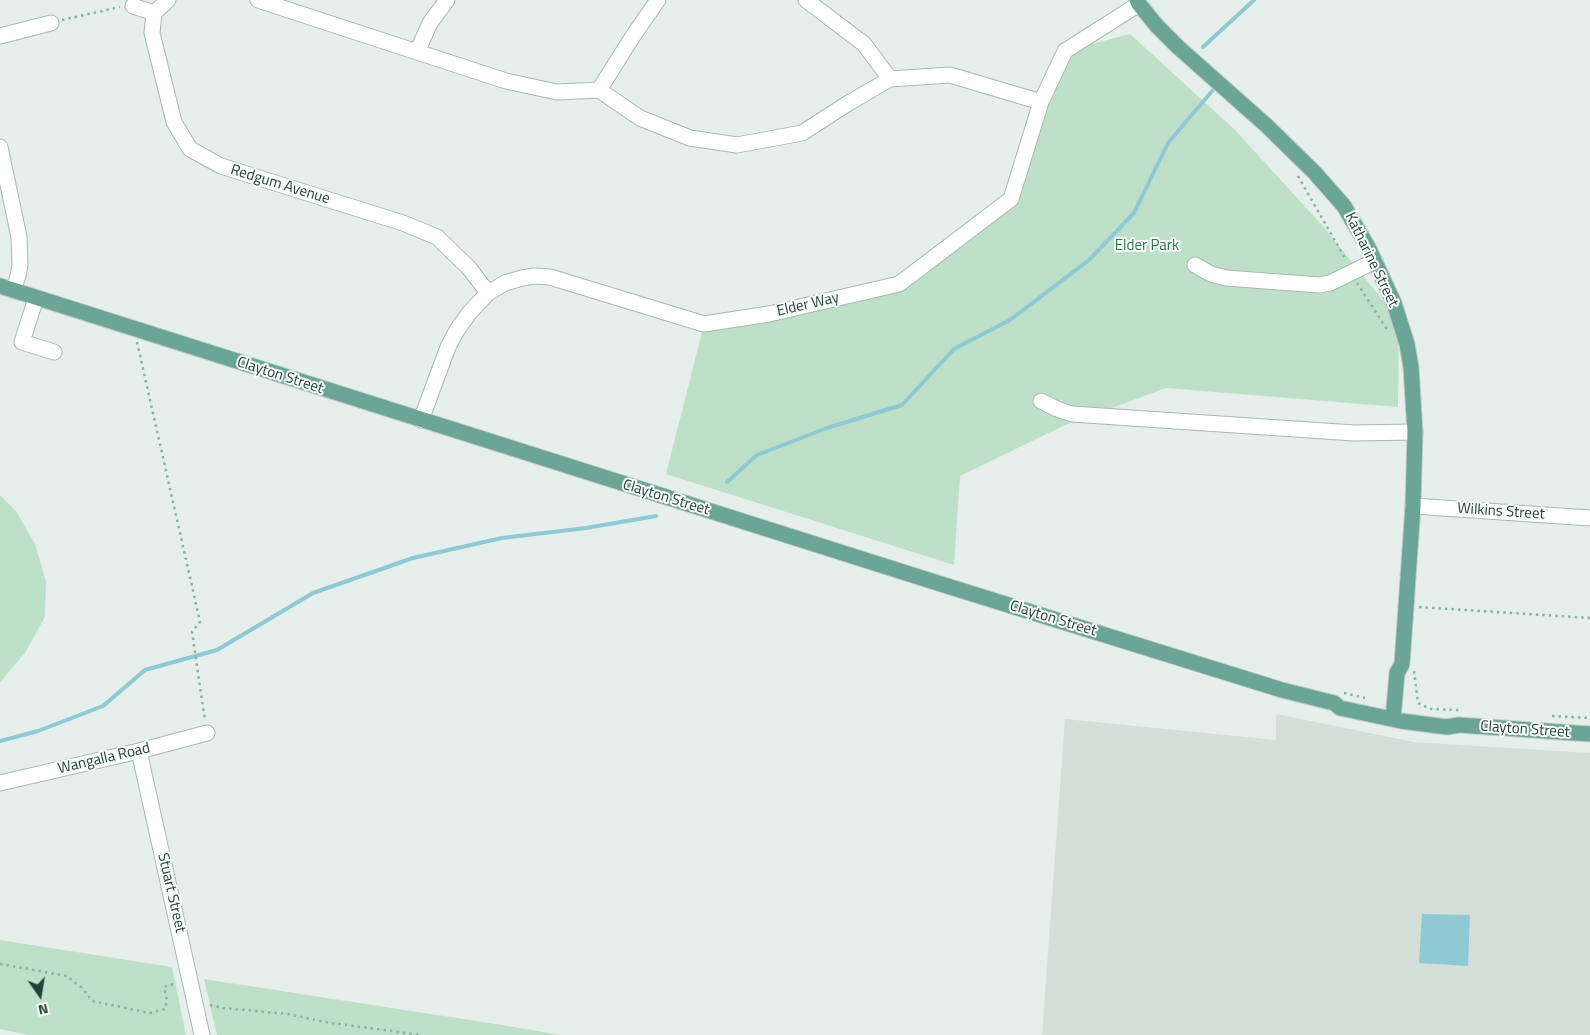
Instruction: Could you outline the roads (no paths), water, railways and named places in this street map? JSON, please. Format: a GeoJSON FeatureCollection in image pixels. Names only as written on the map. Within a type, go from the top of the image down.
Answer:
{"type":"FeatureCollection","features":[{"type":"Feature","properties":{"kind":"main road","name":"Katharine Street"},"geometry":{"type":"LineString","coordinates":[[1138,2],[1157,26],[1178,47],[1267,126],[1315,173],[1344,206],[1375,261],[1394,303],[1407,344],[1413,388],[1415,432],[1413,506],[1415,607],[1408,664],[1397,673],[1397,716]]}},
{"type":"Feature","properties":{"kind":"main road","name":"Clayton Street"},"geometry":{"type":"LineString","coordinates":[[6,288],[1282,690],[1338,698],[1340,708],[1397,716],[1447,727],[1460,718],[1590,734]]}},
{"type":"Feature","properties":{"kind":"street"},"geometry":{"type":"LineString","coordinates":[[132,6],[154,13],[168,0]]}},
{"type":"Feature","properties":{"kind":"street"},"geometry":{"type":"LineString","coordinates":[[258,0],[506,81],[557,92],[599,90],[640,118],[690,138],[737,145],[802,133],[890,79],[950,75],[1041,102]]}},
{"type":"Feature","properties":{"kind":"street"},"geometry":{"type":"LineString","coordinates":[[417,52],[430,22],[447,0]]}},
{"type":"Feature","properties":{"kind":"street"},"geometry":{"type":"LineString","coordinates":[[599,90],[658,0]]}},
{"type":"Feature","properties":{"kind":"street"},"geometry":{"type":"LineString","coordinates":[[806,0],[864,44],[890,79]]}},
{"type":"Feature","properties":{"kind":"street","name":"Elder Way"},"geometry":{"type":"LineString","coordinates":[[422,420],[448,347],[457,330],[470,312],[488,293],[505,283],[522,278],[534,276],[550,277],[704,324],[769,314],[899,284],[1010,199],[1041,102],[1065,52],[1138,2]]}},
{"type":"Feature","properties":{"kind":"street","name":"Redgum Avenue"},"geometry":{"type":"LineString","coordinates":[[154,13],[152,33],[174,122],[190,149],[222,166],[403,223],[437,237],[469,268],[488,293]]}},
{"type":"Feature","properties":{"kind":"street"},"geometry":{"type":"LineString","coordinates":[[0,36],[51,23]]}},
{"type":"Feature","properties":{"kind":"street"},"geometry":{"type":"LineString","coordinates":[[0,147],[19,238],[20,265],[18,276],[6,288]]}},
{"type":"Feature","properties":{"kind":"street"},"geometry":{"type":"LineString","coordinates":[[1195,265],[1211,274],[1226,278],[1320,286],[1375,261]]}},
{"type":"Feature","properties":{"kind":"street"},"geometry":{"type":"LineString","coordinates":[[36,298],[22,342],[54,352]]}},
{"type":"Feature","properties":{"kind":"street"},"geometry":{"type":"LineString","coordinates":[[1041,400],[1057,409],[1072,414],[1354,433],[1415,432]]}},
{"type":"Feature","properties":{"kind":"street","name":"Wilkins Street"},"geometry":{"type":"LineString","coordinates":[[1413,506],[1590,518]]}},
{"type":"Feature","properties":{"kind":"street","name":"Wangalla Road"},"geometry":{"type":"LineString","coordinates":[[0,782],[139,751],[207,733]]}},
{"type":"Feature","properties":{"kind":"street","name":"Stuart Street"},"geometry":{"type":"LineString","coordinates":[[139,751],[202,1035]]}},
{"type":"Feature","properties":{"kind":"water"},"geometry":{"type":"Polygon","coordinates":[[[1422,914],[1470,915],[1468,966],[1419,963],[1422,914]]]}},
{"type":"Feature","properties":{"kind":"waterway"},"geometry":{"type":"LineString","coordinates":[[1203,47],[1254,0]]}},
{"type":"Feature","properties":{"kind":"waterway"},"geometry":{"type":"LineString","coordinates":[[727,482],[757,455],[827,428],[902,405],[954,349],[1010,320],[1089,260],[1134,213],[1168,143],[1213,90]]}},
{"type":"Feature","properties":{"kind":"waterway"},"geometry":{"type":"LineString","coordinates":[[0,741],[38,731],[103,706],[145,670],[217,650],[313,593],[413,558],[502,538],[586,528],[656,516]]}},
{"type":"Feature","properties":{"kind":"park label","name":"Elder Park"},"geometry":{"type":"Point","coordinates":[1147,246]}}]}
